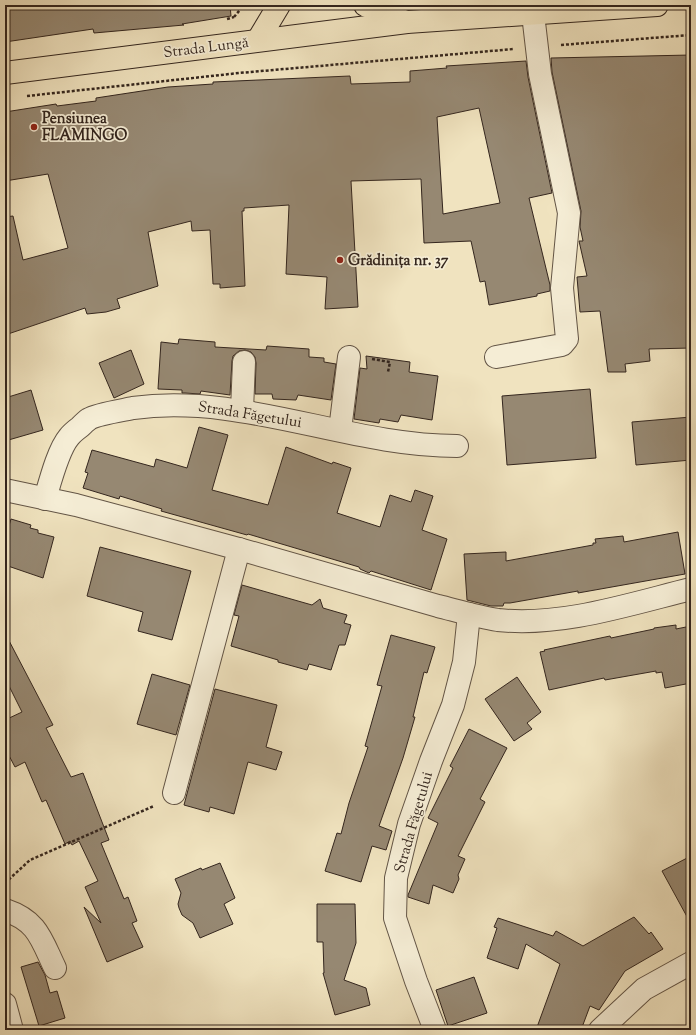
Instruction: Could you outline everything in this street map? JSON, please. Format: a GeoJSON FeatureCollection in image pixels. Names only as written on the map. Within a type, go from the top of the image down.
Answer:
{"type":"FeatureCollection","features":[{"type":"Feature","properties":{"kind":"main road"},"geometry":{"type":"LineString","coordinates":[[258,40],[279,5]]}},
{"type":"Feature","properties":{"kind":"main road","name":"Strada Lungă"},"geometry":{"type":"LineString","coordinates":[[365,5],[407,22]]}},
{"type":"Feature","properties":{"kind":"main road","name":"Strada Lungă"},"geometry":{"type":"LineString","coordinates":[[5,73],[407,22],[657,5]]}},
{"type":"Feature","properties":{"kind":"street"},"geometry":{"type":"LineString","coordinates":[[496,357],[562,345],[567,339],[562,288],[569,214],[540,74],[533,14]]}},
{"type":"Feature","properties":{"kind":"street"},"geometry":{"type":"LineString","coordinates":[[340,430],[349,357]]}},
{"type":"Feature","properties":{"kind":"street"},"geometry":{"type":"LineString","coordinates":[[242,410],[244,362]]}},
{"type":"Feature","properties":{"kind":"street","name":"Strada Făgetului"},"geometry":{"type":"LineString","coordinates":[[44,499],[57,460],[68,438],[89,419],[123,410],[150,406],[189,405],[242,410],[389,440],[434,446],[457,446]]}},
{"type":"Feature","properties":{"kind":"street"},"geometry":{"type":"LineString","coordinates":[[5,490],[76,505],[469,614],[498,620],[539,621],[584,615],[691,589]]}},
{"type":"Feature","properties":{"kind":"street"},"geometry":{"type":"LineString","coordinates":[[174,793],[239,549]]}},
{"type":"Feature","properties":{"kind":"street","name":"Strada Făgetului"},"geometry":{"type":"LineString","coordinates":[[435,1030],[416,981],[395,918],[396,878],[412,817],[431,761],[454,705],[464,662],[469,614]]}},
{"type":"Feature","properties":{"kind":"street"},"geometry":{"type":"LineString","coordinates":[[5,910],[18,914],[31,923],[38,932],[55,968]]}},
{"type":"Feature","properties":{"kind":"street"},"geometry":{"type":"LineString","coordinates":[[600,1030],[644,989],[691,963]]}},
{"type":"Feature","properties":{"kind":"street"},"geometry":{"type":"LineString","coordinates":[[5,1004],[12,1030]]}},
{"type":"Feature","properties":{"kind":"path"},"geometry":{"type":"LineString","coordinates":[[21,97],[239,73],[691,35]]}},
{"type":"Feature","properties":{"kind":"path"},"geometry":{"type":"LineString","coordinates":[[5,883],[30,860],[155,806],[174,793]]}},
{"type":"Feature","properties":{"kind":"building"},"geometry":{"type":"Polygon","coordinates":[[[5,5],[230,5],[231,16],[182,24],[184,25],[94,33],[93,29],[5,42],[5,5]]]}},
{"type":"Feature","properties":{"kind":"building"},"geometry":{"type":"Polygon","coordinates":[[[691,55],[691,256],[687,256],[691,348],[649,349],[650,361],[625,364],[626,372],[608,372],[600,311],[580,312],[577,277],[587,276],[579,241],[583,241],[580,227],[581,211],[552,72],[551,58],[691,55]]]}},
{"type":"Feature","properties":{"kind":"building"},"geometry":{"type":"Polygon","coordinates":[[[526,61],[552,193],[529,198],[550,285],[550,291],[537,294],[537,296],[489,305],[485,281],[480,282],[471,241],[424,243],[421,179],[351,181],[358,307],[325,309],[327,277],[286,274],[289,205],[244,208],[244,211],[242,211],[245,286],[220,288],[220,284],[213,284],[210,230],[192,231],[191,221],[148,232],[158,286],[117,299],[120,308],[106,312],[87,314],[85,308],[5,335],[5,217],[13,216],[23,260],[68,248],[48,174],[5,181],[5,112],[56,104],[57,106],[96,101],[96,98],[168,87],[213,84],[213,82],[350,76],[351,84],[410,82],[410,71],[447,68],[446,66],[526,61]],[[479,108],[437,117],[443,214],[500,203],[479,108]]]}},
{"type":"Feature","properties":{"kind":"building"},"geometry":{"type":"Polygon","coordinates":[[[179,339],[215,342],[215,347],[266,350],[267,346],[309,349],[309,357],[324,358],[324,362],[336,364],[331,400],[298,395],[296,400],[273,399],[272,394],[255,394],[255,357],[251,352],[245,350],[239,351],[233,356],[230,395],[201,391],[200,394],[182,393],[182,390],[158,389],[161,342],[178,344],[179,339]]]}},
{"type":"Feature","properties":{"kind":"building"},"geometry":{"type":"Polygon","coordinates":[[[131,350],[144,384],[114,398],[99,363],[131,350]]]}},
{"type":"Feature","properties":{"kind":"building"},"geometry":{"type":"Polygon","coordinates":[[[366,356],[410,362],[409,372],[438,376],[432,420],[401,415],[398,422],[380,419],[379,423],[354,419],[360,368],[367,369],[366,356]]]}},
{"type":"Feature","properties":{"kind":"building"},"geometry":{"type":"Polygon","coordinates":[[[590,389],[596,458],[507,465],[502,396],[590,389]]]}},
{"type":"Feature","properties":{"kind":"building"},"geometry":{"type":"Polygon","coordinates":[[[31,390],[43,430],[5,441],[5,398],[31,390]]]}},
{"type":"Feature","properties":{"kind":"building"},"geometry":{"type":"Polygon","coordinates":[[[691,417],[691,460],[636,465],[632,422],[691,417]]]}},
{"type":"Feature","properties":{"kind":"building"},"geometry":{"type":"Polygon","coordinates":[[[199,427],[228,435],[212,490],[268,505],[286,447],[332,464],[333,462],[351,468],[337,513],[380,527],[390,495],[411,502],[415,490],[433,496],[422,530],[447,539],[431,590],[371,571],[369,573],[360,569],[359,567],[248,534],[247,535],[161,511],[162,509],[120,496],[119,499],[83,488],[88,473],[85,472],[92,450],[154,467],[156,459],[187,468],[199,427]]]}},
{"type":"Feature","properties":{"kind":"building"},"geometry":{"type":"Polygon","coordinates":[[[11,519],[31,525],[30,528],[38,530],[38,533],[54,537],[43,578],[5,565],[5,539],[11,519]]]}},
{"type":"Feature","properties":{"kind":"building"},"geometry":{"type":"Polygon","coordinates":[[[678,532],[685,574],[578,593],[578,591],[504,603],[503,606],[491,606],[467,600],[464,554],[506,552],[506,561],[593,545],[593,543],[596,543],[595,539],[623,536],[624,542],[678,532]]]}},
{"type":"Feature","properties":{"kind":"building"},"geometry":{"type":"Polygon","coordinates":[[[100,547],[191,571],[172,640],[138,631],[143,612],[87,596],[100,547]]]}},
{"type":"Feature","properties":{"kind":"building"},"geometry":{"type":"Polygon","coordinates":[[[242,585],[312,605],[320,599],[323,608],[347,615],[344,623],[351,625],[345,645],[339,645],[331,670],[309,664],[307,670],[231,646],[239,616],[234,615],[242,585]]]}},
{"type":"Feature","properties":{"kind":"building"},"geometry":{"type":"Polygon","coordinates":[[[676,625],[676,629],[691,626],[691,683],[665,688],[662,672],[656,673],[656,671],[605,680],[604,678],[549,690],[540,652],[610,636],[611,638],[654,628],[676,625]]]}},
{"type":"Feature","properties":{"kind":"building"},"geometry":{"type":"Polygon","coordinates":[[[5,633],[53,725],[46,728],[71,777],[83,773],[109,840],[101,843],[124,899],[128,897],[137,921],[132,923],[143,947],[107,962],[84,907],[101,923],[85,887],[98,881],[79,841],[72,845],[70,841],[65,844],[46,800],[42,802],[25,762],[15,767],[5,748],[5,720],[22,712],[5,678],[5,633]]]}},
{"type":"Feature","properties":{"kind":"building"},"geometry":{"type":"Polygon","coordinates":[[[391,635],[435,647],[427,673],[424,672],[413,717],[415,717],[403,758],[379,826],[392,831],[386,850],[372,846],[361,882],[325,871],[337,833],[341,834],[349,803],[368,747],[365,746],[382,686],[377,685],[391,635]]]}},
{"type":"Feature","properties":{"kind":"building"},"geometry":{"type":"Polygon","coordinates":[[[152,674],[190,685],[176,735],[137,724],[152,674]]]}},
{"type":"Feature","properties":{"kind":"building"},"geometry":{"type":"Polygon","coordinates":[[[517,677],[541,712],[527,723],[532,729],[514,741],[485,699],[517,677]]]}},
{"type":"Feature","properties":{"kind":"building"},"geometry":{"type":"Polygon","coordinates":[[[215,689],[277,705],[266,747],[282,752],[276,770],[248,762],[234,814],[210,807],[209,812],[184,805],[215,689]]]}},
{"type":"Feature","properties":{"kind":"building"},"geometry":{"type":"Polygon","coordinates":[[[469,729],[507,748],[480,799],[485,802],[458,856],[465,859],[458,875],[459,879],[453,893],[433,885],[429,904],[408,897],[408,895],[438,823],[428,818],[453,768],[450,766],[469,729]]]}},
{"type":"Feature","properties":{"kind":"building"},"geometry":{"type":"Polygon","coordinates":[[[691,856],[691,924],[662,871],[691,856]]]}},
{"type":"Feature","properties":{"kind":"building"},"geometry":{"type":"Polygon","coordinates":[[[220,863],[235,898],[224,904],[233,924],[200,938],[193,923],[182,915],[179,908],[178,904],[181,893],[175,879],[201,868],[202,870],[220,863]]]}},
{"type":"Feature","properties":{"kind":"building"},"geometry":{"type":"Polygon","coordinates":[[[317,904],[355,904],[356,943],[344,980],[366,988],[370,1005],[335,1015],[323,973],[323,942],[317,942],[317,904]]]}},
{"type":"Feature","properties":{"kind":"building"},"geometry":{"type":"Polygon","coordinates":[[[634,917],[649,934],[651,932],[663,949],[625,971],[599,1010],[590,1006],[581,1030],[536,1030],[560,964],[526,944],[518,969],[487,958],[497,928],[494,927],[498,918],[553,936],[556,931],[583,946],[634,917]]]}},
{"type":"Feature","properties":{"kind":"building"},"geometry":{"type":"Polygon","coordinates":[[[38,962],[45,975],[50,993],[57,991],[65,1018],[39,1026],[21,967],[38,962]]]}},
{"type":"Feature","properties":{"kind":"building"},"geometry":{"type":"Polygon","coordinates":[[[474,977],[487,1013],[448,1026],[436,990],[474,977]]]}},
{"type":"Feature","properties":{"kind":"place","name":"Pensiunea FLAMINGO"},"geometry":{"type":"Point","coordinates":[34,127]}},
{"type":"Feature","properties":{"kind":"place","name":"Grădinița nr. 37"},"geometry":{"type":"Point","coordinates":[340,260]}}]}
